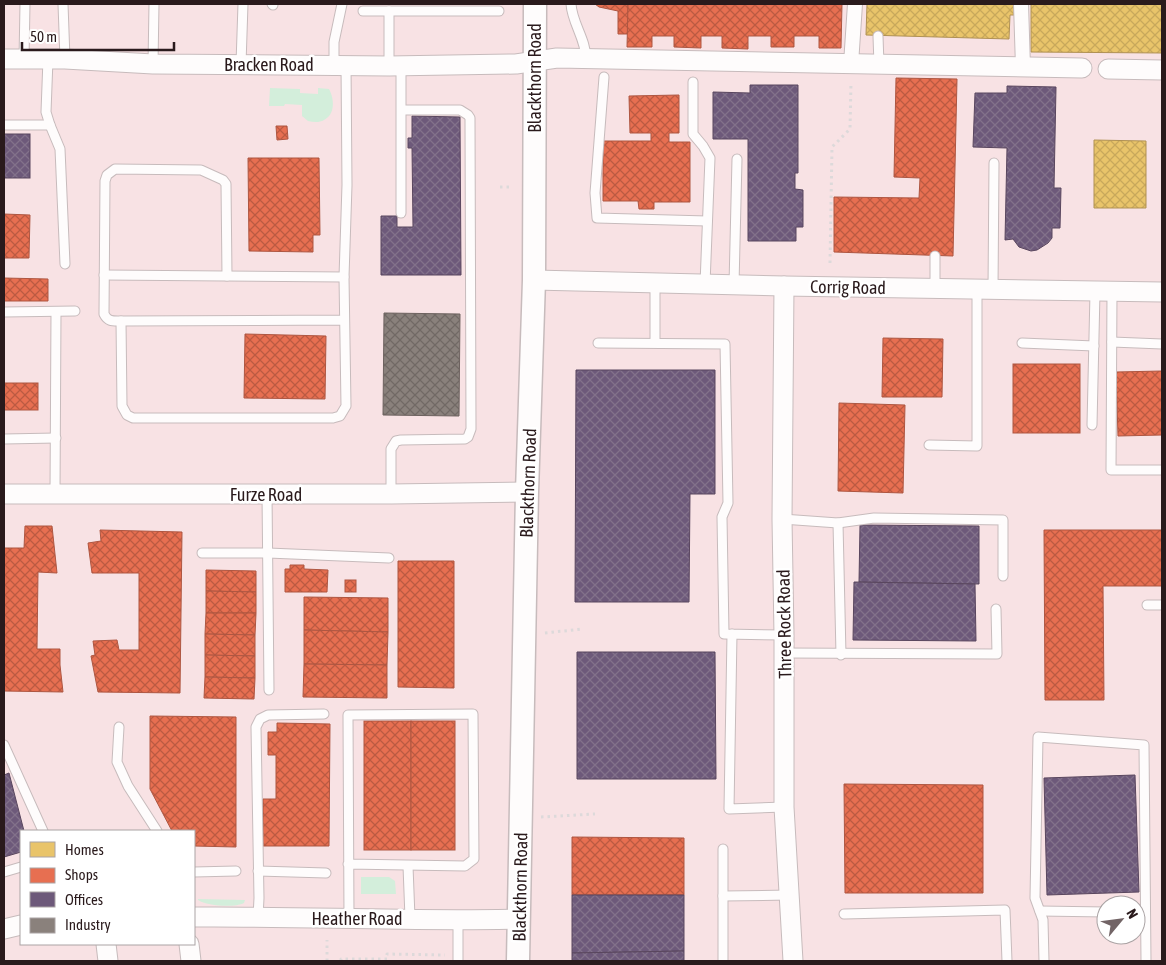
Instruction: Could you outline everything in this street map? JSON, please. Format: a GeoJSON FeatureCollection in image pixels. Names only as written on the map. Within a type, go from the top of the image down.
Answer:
{"type":"FeatureCollection","features":[{"type":"Feature","properties":{"kind":"street","name":"Blackthorn Road"},"geometry":{"type":"LineString","coordinates":[[518,961],[527,492],[534,280],[535,4]]}},
{"type":"Feature","properties":{"kind":"street"},"geometry":{"type":"LineString","coordinates":[[851,64],[855,4]]}},
{"type":"Feature","properties":{"kind":"street"},"geometry":{"type":"LineString","coordinates":[[1021,4],[1023,67]]}},
{"type":"Feature","properties":{"kind":"street","name":"Bracken Road"},"geometry":{"type":"LineString","coordinates":[[4,59],[56,59],[153,64],[340,65],[516,64],[557,58],[1023,67],[1074,63]]}},
{"type":"Feature","properties":{"kind":"street"},"geometry":{"type":"LineString","coordinates":[[1108,70],[1162,70]]}},
{"type":"Feature","properties":{"kind":"street","name":"Corrig Road"},"geometry":{"type":"LineString","coordinates":[[534,280],[1162,292]]}},
{"type":"Feature","properties":{"kind":"street","name":"Three Rock Road"},"geometry":{"type":"LineString","coordinates":[[784,286],[782,519],[784,807],[793,961]]}},
{"type":"Feature","properties":{"kind":"street","name":"Furze Road"},"geometry":{"type":"LineString","coordinates":[[4,494],[527,492]]}},
{"type":"Feature","properties":{"kind":"street","name":"Heather Road"},"geometry":{"type":"LineString","coordinates":[[195,917],[519,919]]}},
{"type":"Feature","properties":{"kind":"street"},"geometry":{"type":"LineString","coordinates":[[4,929],[20,925]]}},
{"type":"Feature","properties":{"kind":"street"},"geometry":{"type":"LineString","coordinates":[[106,945],[108,961]]}},
{"type":"Feature","properties":{"kind":"street"},"geometry":{"type":"LineString","coordinates":[[189,945],[191,961]]}},
{"type":"Feature","properties":{"kind":"lane"},"geometry":{"type":"LineString","coordinates":[[24,4],[24,59]]}},
{"type":"Feature","properties":{"kind":"lane"},"geometry":{"type":"LineString","coordinates":[[63,4],[56,59],[46,112],[60,149],[65,264]]}},
{"type":"Feature","properties":{"kind":"lane"},"geometry":{"type":"LineString","coordinates":[[153,64],[154,4]]}},
{"type":"Feature","properties":{"kind":"lane"},"geometry":{"type":"LineString","coordinates":[[241,64],[243,4]]}},
{"type":"Feature","properties":{"kind":"lane"},"geometry":{"type":"LineString","coordinates":[[121,321],[122,406],[127,415],[133,418],[334,418],[340,416],[346,406],[344,277],[347,185],[340,65],[334,42],[342,4]]}},
{"type":"Feature","properties":{"kind":"lane"},"geometry":{"type":"LineString","coordinates":[[571,4],[574,21],[586,50],[586,59]]}},
{"type":"Feature","properties":{"kind":"lane"},"geometry":{"type":"LineString","coordinates":[[363,10],[499,11]]}},
{"type":"Feature","properties":{"kind":"lane"},"geometry":{"type":"LineString","coordinates":[[389,10],[402,110],[401,213]]}},
{"type":"Feature","properties":{"kind":"lane"},"geometry":{"type":"LineString","coordinates":[[878,36],[879,65]]}},
{"type":"Feature","properties":{"kind":"lane"},"geometry":{"type":"LineString","coordinates":[[604,77],[595,193],[597,218],[707,221]]}},
{"type":"Feature","properties":{"kind":"lane"},"geometry":{"type":"LineString","coordinates":[[693,82],[693,134],[710,158],[705,284]]}},
{"type":"Feature","properties":{"kind":"lane"},"geometry":{"type":"LineString","coordinates":[[391,494],[391,449],[396,441],[465,439],[468,437],[471,429],[470,118],[468,114],[460,110],[402,110]]}},
{"type":"Feature","properties":{"kind":"lane"},"geometry":{"type":"LineString","coordinates":[[4,125],[50,125]]}},
{"type":"Feature","properties":{"kind":"lane"},"geometry":{"type":"LineString","coordinates":[[734,285],[740,182],[737,160]]}},
{"type":"Feature","properties":{"kind":"lane"},"geometry":{"type":"LineString","coordinates":[[929,445],[977,446],[985,290],[998,178],[994,163]]}},
{"type":"Feature","properties":{"kind":"lane"},"geometry":{"type":"LineString","coordinates":[[227,276],[226,184],[223,180],[201,170],[115,169],[111,172],[105,181],[104,275],[104,314],[110,321],[344,320]]}},
{"type":"Feature","properties":{"kind":"lane"},"geometry":{"type":"LineString","coordinates":[[934,289],[935,256]]}},
{"type":"Feature","properties":{"kind":"lane"},"geometry":{"type":"LineString","coordinates":[[104,275],[344,277]]}},
{"type":"Feature","properties":{"kind":"lane"},"geometry":{"type":"LineString","coordinates":[[655,283],[655,342]]}},
{"type":"Feature","properties":{"kind":"lane"},"geometry":{"type":"LineString","coordinates":[[1104,292],[1112,342],[1111,470],[1162,470]]}},
{"type":"Feature","properties":{"kind":"lane"},"geometry":{"type":"LineString","coordinates":[[1092,425],[1094,346],[1104,292]]}},
{"type":"Feature","properties":{"kind":"lane"},"geometry":{"type":"LineString","coordinates":[[4,312],[75,312]]}},
{"type":"Feature","properties":{"kind":"lane"},"geometry":{"type":"LineString","coordinates":[[55,493],[56,312]]}},
{"type":"Feature","properties":{"kind":"lane"},"geometry":{"type":"LineString","coordinates":[[1112,342],[1162,344]]}},
{"type":"Feature","properties":{"kind":"lane"},"geometry":{"type":"LineString","coordinates":[[598,343],[725,344],[728,503],[722,517],[724,634],[841,655],[997,654],[996,609]]}},
{"type":"Feature","properties":{"kind":"lane"},"geometry":{"type":"LineString","coordinates":[[1022,343],[1094,346]]}},
{"type":"Feature","properties":{"kind":"lane"},"geometry":{"type":"LineString","coordinates":[[4,439],[56,438]]}},
{"type":"Feature","properties":{"kind":"lane"},"geometry":{"type":"LineString","coordinates":[[267,494],[269,690]]}},
{"type":"Feature","properties":{"kind":"lane"},"geometry":{"type":"LineString","coordinates":[[782,519],[838,523],[874,518],[1003,520],[1003,576]]}},
{"type":"Feature","properties":{"kind":"lane"},"geometry":{"type":"LineString","coordinates":[[838,523],[841,655]]}},
{"type":"Feature","properties":{"kind":"lane"},"geometry":{"type":"LineString","coordinates":[[202,553],[268,553],[389,558]]}},
{"type":"Feature","properties":{"kind":"lane"},"geometry":{"type":"LineString","coordinates":[[1147,605],[1162,605]]}},
{"type":"Feature","properties":{"kind":"lane"},"geometry":{"type":"LineString","coordinates":[[732,634],[729,809],[784,807]]}},
{"type":"Feature","properties":{"kind":"lane"},"geometry":{"type":"LineString","coordinates":[[258,917],[256,727],[260,719],[268,715],[324,714]]}},
{"type":"Feature","properties":{"kind":"lane"},"geometry":{"type":"LineString","coordinates":[[348,864],[465,866],[474,859],[473,714],[348,715],[348,864],[348,918]]}},
{"type":"Feature","properties":{"kind":"lane"},"geometry":{"type":"LineString","coordinates":[[119,727],[117,762],[128,786],[156,830]]}},
{"type":"Feature","properties":{"kind":"lane"},"geometry":{"type":"LineString","coordinates":[[1044,961],[1044,920],[1035,898],[1038,737],[1144,745],[1141,895]]}},
{"type":"Feature","properties":{"kind":"lane"},"geometry":{"type":"LineString","coordinates":[[4,745],[43,830]]}},
{"type":"Feature","properties":{"kind":"lane"},"geometry":{"type":"LineString","coordinates":[[723,849],[723,961]]}},
{"type":"Feature","properties":{"kind":"lane"},"geometry":{"type":"LineString","coordinates":[[408,866],[410,918]]}},
{"type":"Feature","properties":{"kind":"lane"},"geometry":{"type":"LineString","coordinates":[[4,872],[20,867]]}},
{"type":"Feature","properties":{"kind":"lane"},"geometry":{"type":"LineString","coordinates":[[195,872],[236,871]]}},
{"type":"Feature","properties":{"kind":"lane"},"geometry":{"type":"LineString","coordinates":[[258,871],[326,873]]}},
{"type":"Feature","properties":{"kind":"lane"},"geometry":{"type":"LineString","coordinates":[[723,896],[789,895]]}},
{"type":"Feature","properties":{"kind":"lane"},"geometry":{"type":"LineString","coordinates":[[844,914],[1004,910],[1007,961]]}},
{"type":"Feature","properties":{"kind":"lane"},"geometry":{"type":"LineString","coordinates":[[1040,911],[1096,912]]}},
{"type":"Feature","properties":{"kind":"lane"},"geometry":{"type":"LineString","coordinates":[[458,920],[458,958]]}},
{"type":"Feature","properties":{"kind":"lane"},"geometry":{"type":"LineString","coordinates":[[1144,945],[1146,961]]}},
{"type":"Feature","properties":{"kind":"path"},"geometry":{"type":"LineString","coordinates":[[830,263],[832,147],[850,129],[851,64]]}},
{"type":"Feature","properties":{"kind":"path"},"geometry":{"type":"LineString","coordinates":[[500,188],[516,187]]}},
{"type":"Feature","properties":{"kind":"path"},"geometry":{"type":"LineString","coordinates":[[525,634],[582,629]]}},
{"type":"Feature","properties":{"kind":"path"},"geometry":{"type":"LineString","coordinates":[[521,818],[595,814]]}},
{"type":"Feature","properties":{"kind":"path"},"geometry":{"type":"LineString","coordinates":[[327,940],[327,961]]}},
{"type":"Feature","properties":{"kind":"path"},"geometry":{"type":"LineString","coordinates":[[341,961],[341,959],[387,959],[387,954],[458,958]]}},
{"type":"Feature","properties":{"kind":"shaded area"},"geometry":{"type":"Polygon","coordinates":[[[4,4],[1162,4],[1162,961],[4,961],[4,4]]]}},
{"type":"Feature","properties":{"kind":"green space"},"geometry":{"type":"Polygon","coordinates":[[[270,88],[300,89],[300,93],[318,94],[318,88],[329,89],[333,101],[331,114],[322,121],[308,121],[302,116],[302,105],[285,104],[284,106],[269,106],[270,88]]]}},
{"type":"Feature","properties":{"kind":"green space"},"geometry":{"type":"Polygon","coordinates":[[[361,877],[389,877],[395,881],[396,894],[361,894],[361,877]]]}},
{"type":"Feature","properties":{"kind":"green space"},"geometry":{"type":"Polygon","coordinates":[[[198,900],[245,900],[240,905],[227,906],[208,904],[198,900]]]}},
{"type":"Feature","properties":{"kind":"building: Homes"},"geometry":{"type":"Polygon","coordinates":[[[867,4],[1017,4],[1017,15],[1010,15],[1009,39],[866,35],[867,4]]]}},
{"type":"Feature","properties":{"kind":"building: Homes"},"geometry":{"type":"Polygon","coordinates":[[[1031,4],[1162,4],[1162,53],[1031,52],[1031,4]]]}},
{"type":"Feature","properties":{"kind":"building: Homes"},"geometry":{"type":"Polygon","coordinates":[[[1094,140],[1146,141],[1146,208],[1094,208],[1094,140]]]}},
{"type":"Feature","properties":{"kind":"building: Shops"},"geometry":{"type":"Polygon","coordinates":[[[595,4],[628,4],[628,34],[618,34],[618,11],[599,7],[595,4]]]}},
{"type":"Feature","properties":{"kind":"building: Shops"},"geometry":{"type":"Polygon","coordinates":[[[628,4],[842,4],[841,48],[819,48],[819,36],[794,36],[794,47],[771,47],[771,36],[748,36],[748,49],[722,48],[722,36],[701,36],[701,48],[674,47],[674,36],[652,36],[652,47],[627,47],[628,4]]]}},
{"type":"Feature","properties":{"kind":"building: Shops"},"geometry":{"type":"Polygon","coordinates":[[[896,78],[957,79],[953,256],[834,252],[834,197],[919,198],[920,178],[894,177],[896,78]]]}},
{"type":"Feature","properties":{"kind":"building: Shops"},"geometry":{"type":"Polygon","coordinates":[[[679,95],[679,133],[669,133],[669,142],[690,142],[690,202],[654,202],[654,209],[639,209],[638,201],[603,201],[603,141],[651,141],[651,133],[630,133],[629,96],[679,95]]]}},
{"type":"Feature","properties":{"kind":"building: Shops"},"geometry":{"type":"Polygon","coordinates":[[[276,126],[287,126],[288,139],[277,140],[276,126]]]}},
{"type":"Feature","properties":{"kind":"building: Shops"},"geometry":{"type":"Polygon","coordinates":[[[248,158],[319,158],[320,235],[313,235],[313,252],[249,251],[248,158]]]}},
{"type":"Feature","properties":{"kind":"building: Shops"},"geometry":{"type":"Polygon","coordinates":[[[4,214],[30,215],[29,258],[4,258],[4,214]]]}},
{"type":"Feature","properties":{"kind":"building: Shops"},"geometry":{"type":"Polygon","coordinates":[[[4,278],[48,279],[48,301],[4,301],[4,278]]]}},
{"type":"Feature","properties":{"kind":"building: Shops"},"geometry":{"type":"Polygon","coordinates":[[[245,334],[326,336],[325,399],[244,398],[245,334]]]}},
{"type":"Feature","properties":{"kind":"building: Shops"},"geometry":{"type":"Polygon","coordinates":[[[883,338],[943,339],[942,397],[882,397],[883,338]]]}},
{"type":"Feature","properties":{"kind":"building: Shops"},"geometry":{"type":"Polygon","coordinates":[[[1013,364],[1080,364],[1080,433],[1013,433],[1013,364]]]}},
{"type":"Feature","properties":{"kind":"building: Shops"},"geometry":{"type":"Polygon","coordinates":[[[1162,371],[1162,435],[1118,436],[1116,372],[1162,371]]]}},
{"type":"Feature","properties":{"kind":"building: Shops"},"geometry":{"type":"Polygon","coordinates":[[[4,383],[38,383],[38,410],[4,410],[4,383]]]}},
{"type":"Feature","properties":{"kind":"building: Shops"},"geometry":{"type":"Polygon","coordinates":[[[839,403],[905,405],[903,493],[838,491],[839,403]]]}},
{"type":"Feature","properties":{"kind":"building: Shops"},"geometry":{"type":"Polygon","coordinates":[[[25,526],[52,526],[57,573],[38,572],[37,649],[60,649],[63,692],[4,691],[4,548],[24,548],[25,526]]]}},
{"type":"Feature","properties":{"kind":"building: Shops"},"geometry":{"type":"Polygon","coordinates":[[[100,530],[182,532],[180,693],[98,692],[91,656],[95,655],[93,641],[117,640],[119,650],[139,650],[139,573],[92,573],[88,543],[101,541],[100,530]]]}},
{"type":"Feature","properties":{"kind":"building: Shops"},"geometry":{"type":"Polygon","coordinates":[[[1044,530],[1162,530],[1162,586],[1103,586],[1104,700],[1045,700],[1044,530]]]}},
{"type":"Feature","properties":{"kind":"building: Shops"},"geometry":{"type":"Polygon","coordinates":[[[398,561],[454,561],[454,688],[398,687],[398,561]]]}},
{"type":"Feature","properties":{"kind":"building: Shops"},"geometry":{"type":"Polygon","coordinates":[[[290,565],[304,565],[304,569],[328,570],[327,592],[285,592],[285,569],[290,569],[290,565]]]}},
{"type":"Feature","properties":{"kind":"building: Shops"},"geometry":{"type":"Polygon","coordinates":[[[206,570],[256,571],[256,592],[206,591],[206,570]]]}},
{"type":"Feature","properties":{"kind":"building: Shops"},"geometry":{"type":"Polygon","coordinates":[[[345,580],[356,580],[356,592],[345,592],[345,580]]]}},
{"type":"Feature","properties":{"kind":"building: Shops"},"geometry":{"type":"Polygon","coordinates":[[[206,591],[256,592],[256,613],[206,613],[206,591]]]}},
{"type":"Feature","properties":{"kind":"building: Shops"},"geometry":{"type":"Polygon","coordinates":[[[304,597],[388,598],[388,632],[304,630],[304,597]]]}},
{"type":"Feature","properties":{"kind":"building: Shops"},"geometry":{"type":"Polygon","coordinates":[[[206,613],[256,613],[255,635],[205,634],[206,613]]]}},
{"type":"Feature","properties":{"kind":"building: Shops"},"geometry":{"type":"Polygon","coordinates":[[[304,630],[388,632],[387,665],[304,664],[304,630]]]}},
{"type":"Feature","properties":{"kind":"building: Shops"},"geometry":{"type":"Polygon","coordinates":[[[205,634],[255,635],[255,656],[205,655],[205,634]]]}},
{"type":"Feature","properties":{"kind":"building: Shops"},"geometry":{"type":"Polygon","coordinates":[[[205,655],[255,656],[255,678],[205,677],[205,655]]]}},
{"type":"Feature","properties":{"kind":"building: Shops"},"geometry":{"type":"Polygon","coordinates":[[[304,664],[387,665],[387,698],[303,697],[304,664]]]}},
{"type":"Feature","properties":{"kind":"building: Shops"},"geometry":{"type":"Polygon","coordinates":[[[205,677],[255,678],[254,699],[204,698],[205,677]]]}},
{"type":"Feature","properties":{"kind":"building: Shops"},"geometry":{"type":"Polygon","coordinates":[[[150,716],[236,717],[236,847],[195,846],[195,830],[171,830],[150,789],[150,716]]]}},
{"type":"Feature","properties":{"kind":"building: Shops"},"geometry":{"type":"Polygon","coordinates":[[[364,721],[411,721],[411,850],[364,850],[364,721]]]}},
{"type":"Feature","properties":{"kind":"building: Shops"},"geometry":{"type":"Polygon","coordinates":[[[411,721],[455,721],[455,850],[411,850],[411,721]]]}},
{"type":"Feature","properties":{"kind":"building: Shops"},"geometry":{"type":"Polygon","coordinates":[[[277,723],[330,724],[329,846],[263,846],[263,799],[276,799],[276,755],[268,755],[268,732],[277,732],[277,723]]]}},
{"type":"Feature","properties":{"kind":"building: Shops"},"geometry":{"type":"Polygon","coordinates":[[[844,784],[983,785],[983,893],[845,893],[844,784]]]}},
{"type":"Feature","properties":{"kind":"building: Shops"},"geometry":{"type":"Polygon","coordinates":[[[572,837],[684,838],[684,895],[572,895],[572,837]]]}},
{"type":"Feature","properties":{"kind":"building: Offices"},"geometry":{"type":"Polygon","coordinates":[[[750,85],[798,85],[798,173],[795,173],[795,189],[803,190],[803,227],[796,227],[796,241],[748,241],[748,139],[713,139],[713,92],[750,93],[750,85]]]}},
{"type":"Feature","properties":{"kind":"building: Offices"},"geometry":{"type":"Polygon","coordinates":[[[1007,86],[1056,87],[1054,188],[1061,188],[1060,228],[1052,228],[1052,238],[1048,243],[1037,250],[1031,251],[1019,247],[1013,239],[1005,240],[1007,148],[973,147],[975,93],[1007,93],[1007,86]]]}},
{"type":"Feature","properties":{"kind":"building: Offices"},"geometry":{"type":"Polygon","coordinates":[[[412,116],[460,117],[461,275],[381,275],[381,216],[397,216],[397,227],[413,227],[412,148],[408,148],[408,138],[412,138],[412,116]]]}},
{"type":"Feature","properties":{"kind":"building: Offices"},"geometry":{"type":"Polygon","coordinates":[[[4,134],[30,134],[30,178],[4,178],[4,134]]]}},
{"type":"Feature","properties":{"kind":"building: Offices"},"geometry":{"type":"Polygon","coordinates":[[[576,370],[715,370],[715,494],[690,494],[689,602],[575,602],[576,370]]]}},
{"type":"Feature","properties":{"kind":"building: Offices"},"geometry":{"type":"Polygon","coordinates":[[[860,525],[979,526],[979,584],[859,582],[860,525]]]}},
{"type":"Feature","properties":{"kind":"building: Offices"},"geometry":{"type":"Polygon","coordinates":[[[854,582],[975,584],[976,641],[853,640],[854,582]]]}},
{"type":"Feature","properties":{"kind":"building: Offices"},"geometry":{"type":"Polygon","coordinates":[[[577,652],[715,652],[716,779],[577,779],[577,652]]]}},
{"type":"Feature","properties":{"kind":"building: Offices"},"geometry":{"type":"Polygon","coordinates":[[[9,773],[24,830],[20,830],[20,852],[4,857],[4,775],[9,773]]]}},
{"type":"Feature","properties":{"kind":"building: Offices"},"geometry":{"type":"Polygon","coordinates":[[[1135,775],[1139,892],[1047,895],[1044,778],[1135,775]]]}},
{"type":"Feature","properties":{"kind":"building: Offices"},"geometry":{"type":"Polygon","coordinates":[[[572,895],[684,895],[684,951],[572,953],[572,895]]]}},
{"type":"Feature","properties":{"kind":"building: Offices"},"geometry":{"type":"Polygon","coordinates":[[[684,951],[684,961],[572,961],[572,953],[684,951]]]}},
{"type":"Feature","properties":{"kind":"building: Industry"},"geometry":{"type":"Polygon","coordinates":[[[384,313],[460,314],[459,416],[383,415],[384,313]]]}}]}
